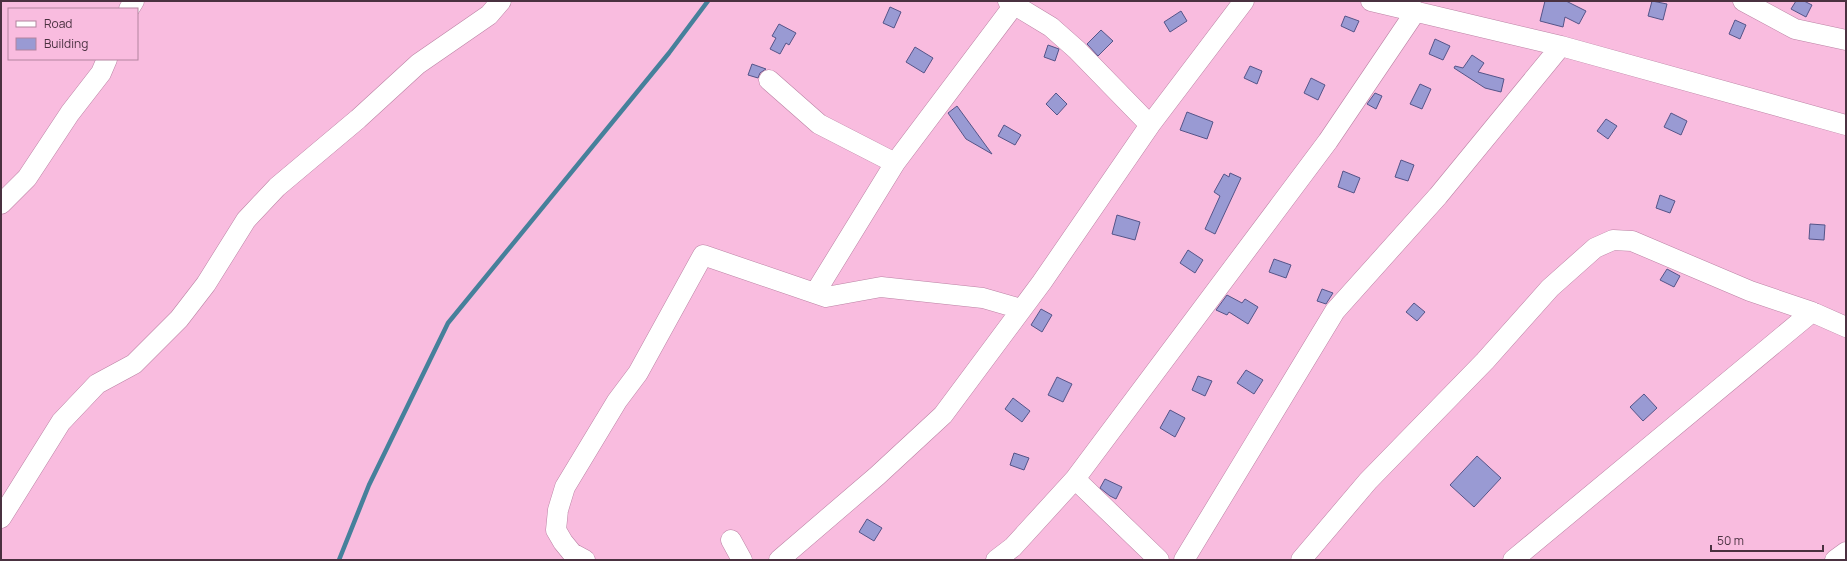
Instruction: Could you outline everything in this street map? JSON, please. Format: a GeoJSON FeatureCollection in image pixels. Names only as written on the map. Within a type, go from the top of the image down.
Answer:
{"type":"FeatureCollection","features":[{"type":"Feature","properties":{"kind":"street"},"geometry":{"type":"LineString","coordinates":[[1,518],[61,422],[97,384],[134,364],[179,319],[206,284],[246,220],[277,187],[358,119],[418,64],[489,15],[500,1]]}},
{"type":"Feature","properties":{"kind":"street"},"geometry":{"type":"LineString","coordinates":[[779,560],[944,415],[1042,282],[1150,125],[1244,1]]}},
{"type":"Feature","properties":{"kind":"street"},"geometry":{"type":"LineString","coordinates":[[1371,1],[1561,46],[1846,125]]}},
{"type":"Feature","properties":{"kind":"street"},"geometry":{"type":"LineString","coordinates":[[1743,1],[1768,6],[1795,29],[1846,40]]}},
{"type":"Feature","properties":{"kind":"street"},"geometry":{"type":"LineString","coordinates":[[816,293],[895,163],[1011,3],[1051,27],[1072,45],[1150,125]]}},
{"type":"Feature","properties":{"kind":"street"},"geometry":{"type":"LineString","coordinates":[[996,560],[1013,546],[1075,479],[1328,141],[1416,11]]}},
{"type":"Feature","properties":{"kind":"street"},"geometry":{"type":"LineString","coordinates":[[1184,560],[1336,311],[1438,196],[1561,46]]}},
{"type":"Feature","properties":{"kind":"street"},"geometry":{"type":"LineString","coordinates":[[1,204],[27,178],[70,113],[101,73],[107,60]]}},
{"type":"Feature","properties":{"kind":"street"},"geometry":{"type":"LineString","coordinates":[[769,80],[819,124],[895,163]]}},
{"type":"Feature","properties":{"kind":"street"},"geometry":{"type":"LineString","coordinates":[[1301,560],[1368,482],[1485,361],[1550,288],[1595,248],[1613,240],[1632,241],[1750,291],[1812,312],[1846,327]]}},
{"type":"Feature","properties":{"kind":"street"},"geometry":{"type":"LineString","coordinates":[[585,560],[572,554],[556,530],[558,510],[565,487],[617,401],[638,373],[703,256],[826,297],[881,287],[983,298],[1021,309]]}},
{"type":"Feature","properties":{"kind":"street"},"geometry":{"type":"LineString","coordinates":[[1513,560],[1812,312]]}},
{"type":"Feature","properties":{"kind":"street"},"geometry":{"type":"LineString","coordinates":[[1075,479],[1159,560]]}},
{"type":"Feature","properties":{"kind":"street"},"geometry":{"type":"LineString","coordinates":[[731,540],[742,560]]}},
{"type":"Feature","properties":{"kind":"street"},"geometry":{"type":"LineString","coordinates":[[1835,560],[1846,552]]}},
{"type":"Feature","properties":{"kind":"building"},"geometry":{"type":"Polygon","coordinates":[[[1545,1],[1566,1],[1586,11],[1579,24],[1565,17],[1563,27],[1540,21],[1545,1]]]}},
{"type":"Feature","properties":{"kind":"building"},"geometry":{"type":"Polygon","coordinates":[[[1652,1],[1667,4],[1663,20],[1648,16],[1652,1]]]}},
{"type":"Feature","properties":{"kind":"building"},"geometry":{"type":"Polygon","coordinates":[[[1796,1],[1804,1],[1812,5],[1806,17],[1791,9],[1796,1]]]}},
{"type":"Feature","properties":{"kind":"building"},"geometry":{"type":"Polygon","coordinates":[[[890,7],[901,12],[894,28],[883,23],[890,7]]]}},
{"type":"Feature","properties":{"kind":"building"},"geometry":{"type":"Polygon","coordinates":[[[1181,11],[1187,21],[1170,32],[1164,22],[1181,11]]]}},
{"type":"Feature","properties":{"kind":"building"},"geometry":{"type":"Polygon","coordinates":[[[1345,16],[1359,21],[1354,32],[1341,26],[1345,16]]]}},
{"type":"Feature","properties":{"kind":"building"},"geometry":{"type":"Polygon","coordinates":[[[1735,20],[1746,25],[1740,39],[1729,34],[1735,20]]]}},
{"type":"Feature","properties":{"kind":"building"},"geometry":{"type":"Polygon","coordinates":[[[779,24],[796,33],[789,45],[786,43],[780,54],[770,49],[776,38],[772,36],[779,24]]]}},
{"type":"Feature","properties":{"kind":"building"},"geometry":{"type":"Polygon","coordinates":[[[1101,30],[1113,41],[1098,56],[1087,44],[1101,30]]]}},
{"type":"Feature","properties":{"kind":"building"},"geometry":{"type":"Polygon","coordinates":[[[1435,39],[1450,46],[1443,60],[1429,54],[1435,39]]]}},
{"type":"Feature","properties":{"kind":"building"},"geometry":{"type":"Polygon","coordinates":[[[1048,45],[1059,49],[1055,61],[1044,57],[1048,45]]]}},
{"type":"Feature","properties":{"kind":"building"},"geometry":{"type":"Polygon","coordinates":[[[915,47],[933,58],[924,73],[906,62],[915,47]]]}},
{"type":"Feature","properties":{"kind":"building"},"geometry":{"type":"Polygon","coordinates":[[[1472,55],[1484,63],[1478,72],[1504,79],[1501,92],[1485,88],[1454,68],[1455,66],[1463,68],[1472,55]]]}},
{"type":"Feature","properties":{"kind":"building"},"geometry":{"type":"Polygon","coordinates":[[[752,64],[766,69],[760,73],[758,78],[748,75],[752,64]]]}},
{"type":"Feature","properties":{"kind":"building"},"geometry":{"type":"Polygon","coordinates":[[[1250,66],[1262,71],[1257,84],[1244,78],[1250,66]]]}},
{"type":"Feature","properties":{"kind":"building"},"geometry":{"type":"Polygon","coordinates":[[[1311,78],[1325,85],[1318,100],[1304,93],[1311,78]]]}},
{"type":"Feature","properties":{"kind":"building"},"geometry":{"type":"Polygon","coordinates":[[[1420,84],[1431,89],[1422,109],[1410,104],[1420,84]]]}},
{"type":"Feature","properties":{"kind":"building"},"geometry":{"type":"Polygon","coordinates":[[[1056,93],[1067,104],[1057,115],[1046,104],[1056,93]]]}},
{"type":"Feature","properties":{"kind":"building"},"geometry":{"type":"Polygon","coordinates":[[[1375,93],[1382,96],[1376,109],[1367,104],[1375,93]]]}},
{"type":"Feature","properties":{"kind":"building"},"geometry":{"type":"Polygon","coordinates":[[[957,106],[992,154],[966,139],[948,113],[957,106]]]}},
{"type":"Feature","properties":{"kind":"building"},"geometry":{"type":"Polygon","coordinates":[[[1187,112],[1213,122],[1207,139],[1180,130],[1187,112]]]}},
{"type":"Feature","properties":{"kind":"building"},"geometry":{"type":"Polygon","coordinates":[[[1671,113],[1687,121],[1681,135],[1664,127],[1671,113]]]}},
{"type":"Feature","properties":{"kind":"building"},"geometry":{"type":"Polygon","coordinates":[[[1606,119],[1617,126],[1608,139],[1597,131],[1606,119]]]}},
{"type":"Feature","properties":{"kind":"building"},"geometry":{"type":"Polygon","coordinates":[[[1004,125],[1021,135],[1015,145],[998,136],[1004,125]]]}},
{"type":"Feature","properties":{"kind":"building"},"geometry":{"type":"Polygon","coordinates":[[[1401,160],[1414,165],[1408,181],[1395,177],[1401,160]]]}},
{"type":"Feature","properties":{"kind":"building"},"geometry":{"type":"Polygon","coordinates":[[[1343,171],[1360,178],[1354,193],[1338,187],[1343,171]]]}},
{"type":"Feature","properties":{"kind":"building"},"geometry":{"type":"Polygon","coordinates":[[[1230,173],[1241,178],[1215,234],[1205,229],[1220,196],[1214,192],[1224,174],[1229,177],[1230,173]]]}},
{"type":"Feature","properties":{"kind":"building"},"geometry":{"type":"Polygon","coordinates":[[[1660,195],[1675,201],[1670,213],[1656,208],[1660,195]]]}},
{"type":"Feature","properties":{"kind":"building"},"geometry":{"type":"Polygon","coordinates":[[[1117,215],[1140,222],[1135,240],[1112,234],[1117,215]]]}},
{"type":"Feature","properties":{"kind":"building"},"geometry":{"type":"Polygon","coordinates":[[[1810,224],[1825,225],[1824,240],[1809,239],[1810,224]]]}},
{"type":"Feature","properties":{"kind":"building"},"geometry":{"type":"Polygon","coordinates":[[[1188,250],[1203,260],[1195,273],[1180,263],[1188,250]]]}},
{"type":"Feature","properties":{"kind":"building"},"geometry":{"type":"Polygon","coordinates":[[[1274,259],[1291,265],[1286,278],[1269,272],[1274,259]]]}},
{"type":"Feature","properties":{"kind":"building"},"geometry":{"type":"Polygon","coordinates":[[[1667,269],[1680,276],[1674,287],[1660,280],[1667,269]]]}},
{"type":"Feature","properties":{"kind":"building"},"geometry":{"type":"Polygon","coordinates":[[[1322,289],[1333,293],[1326,304],[1317,301],[1322,289]]]}},
{"type":"Feature","properties":{"kind":"building"},"geometry":{"type":"Polygon","coordinates":[[[1227,295],[1242,303],[1245,299],[1258,307],[1248,324],[1229,312],[1227,315],[1216,310],[1227,295]]]}},
{"type":"Feature","properties":{"kind":"building"},"geometry":{"type":"Polygon","coordinates":[[[1414,303],[1425,312],[1417,321],[1406,312],[1414,303]]]}},
{"type":"Feature","properties":{"kind":"building"},"geometry":{"type":"Polygon","coordinates":[[[1041,309],[1052,315],[1042,332],[1031,325],[1041,309]]]}},
{"type":"Feature","properties":{"kind":"building"},"geometry":{"type":"Polygon","coordinates":[[[1246,370],[1263,380],[1254,394],[1237,383],[1246,370]]]}},
{"type":"Feature","properties":{"kind":"building"},"geometry":{"type":"Polygon","coordinates":[[[1198,376],[1212,381],[1205,396],[1192,390],[1198,376]]]}},
{"type":"Feature","properties":{"kind":"building"},"geometry":{"type":"Polygon","coordinates":[[[1057,377],[1072,384],[1063,402],[1048,395],[1057,377]]]}},
{"type":"Feature","properties":{"kind":"building"},"geometry":{"type":"Polygon","coordinates":[[[1644,394],[1657,408],[1643,421],[1630,407],[1644,394]]]}},
{"type":"Feature","properties":{"kind":"building"},"geometry":{"type":"Polygon","coordinates":[[[1013,398],[1030,411],[1022,422],[1005,409],[1013,398]]]}},
{"type":"Feature","properties":{"kind":"building"},"geometry":{"type":"Polygon","coordinates":[[[1170,410],[1185,418],[1175,437],[1160,428],[1170,410]]]}},
{"type":"Feature","properties":{"kind":"building"},"geometry":{"type":"Polygon","coordinates":[[[1014,453],[1029,458],[1024,470],[1010,465],[1014,453]]]}},
{"type":"Feature","properties":{"kind":"building"},"geometry":{"type":"Polygon","coordinates":[[[1477,456],[1501,478],[1474,507],[1450,485],[1477,456]]]}},
{"type":"Feature","properties":{"kind":"building"},"geometry":{"type":"Polygon","coordinates":[[[1105,479],[1122,487],[1116,499],[1100,488],[1105,479]]]}},
{"type":"Feature","properties":{"kind":"building"},"geometry":{"type":"Polygon","coordinates":[[[867,519],[882,528],[874,541],[859,532],[867,519]]]}},
{"type":"Feature","properties":{"kind":"waterway"},"geometry":{"type":"LineString","coordinates":[[339,560],[369,485],[448,323],[669,53],[708,1]]}}]}
